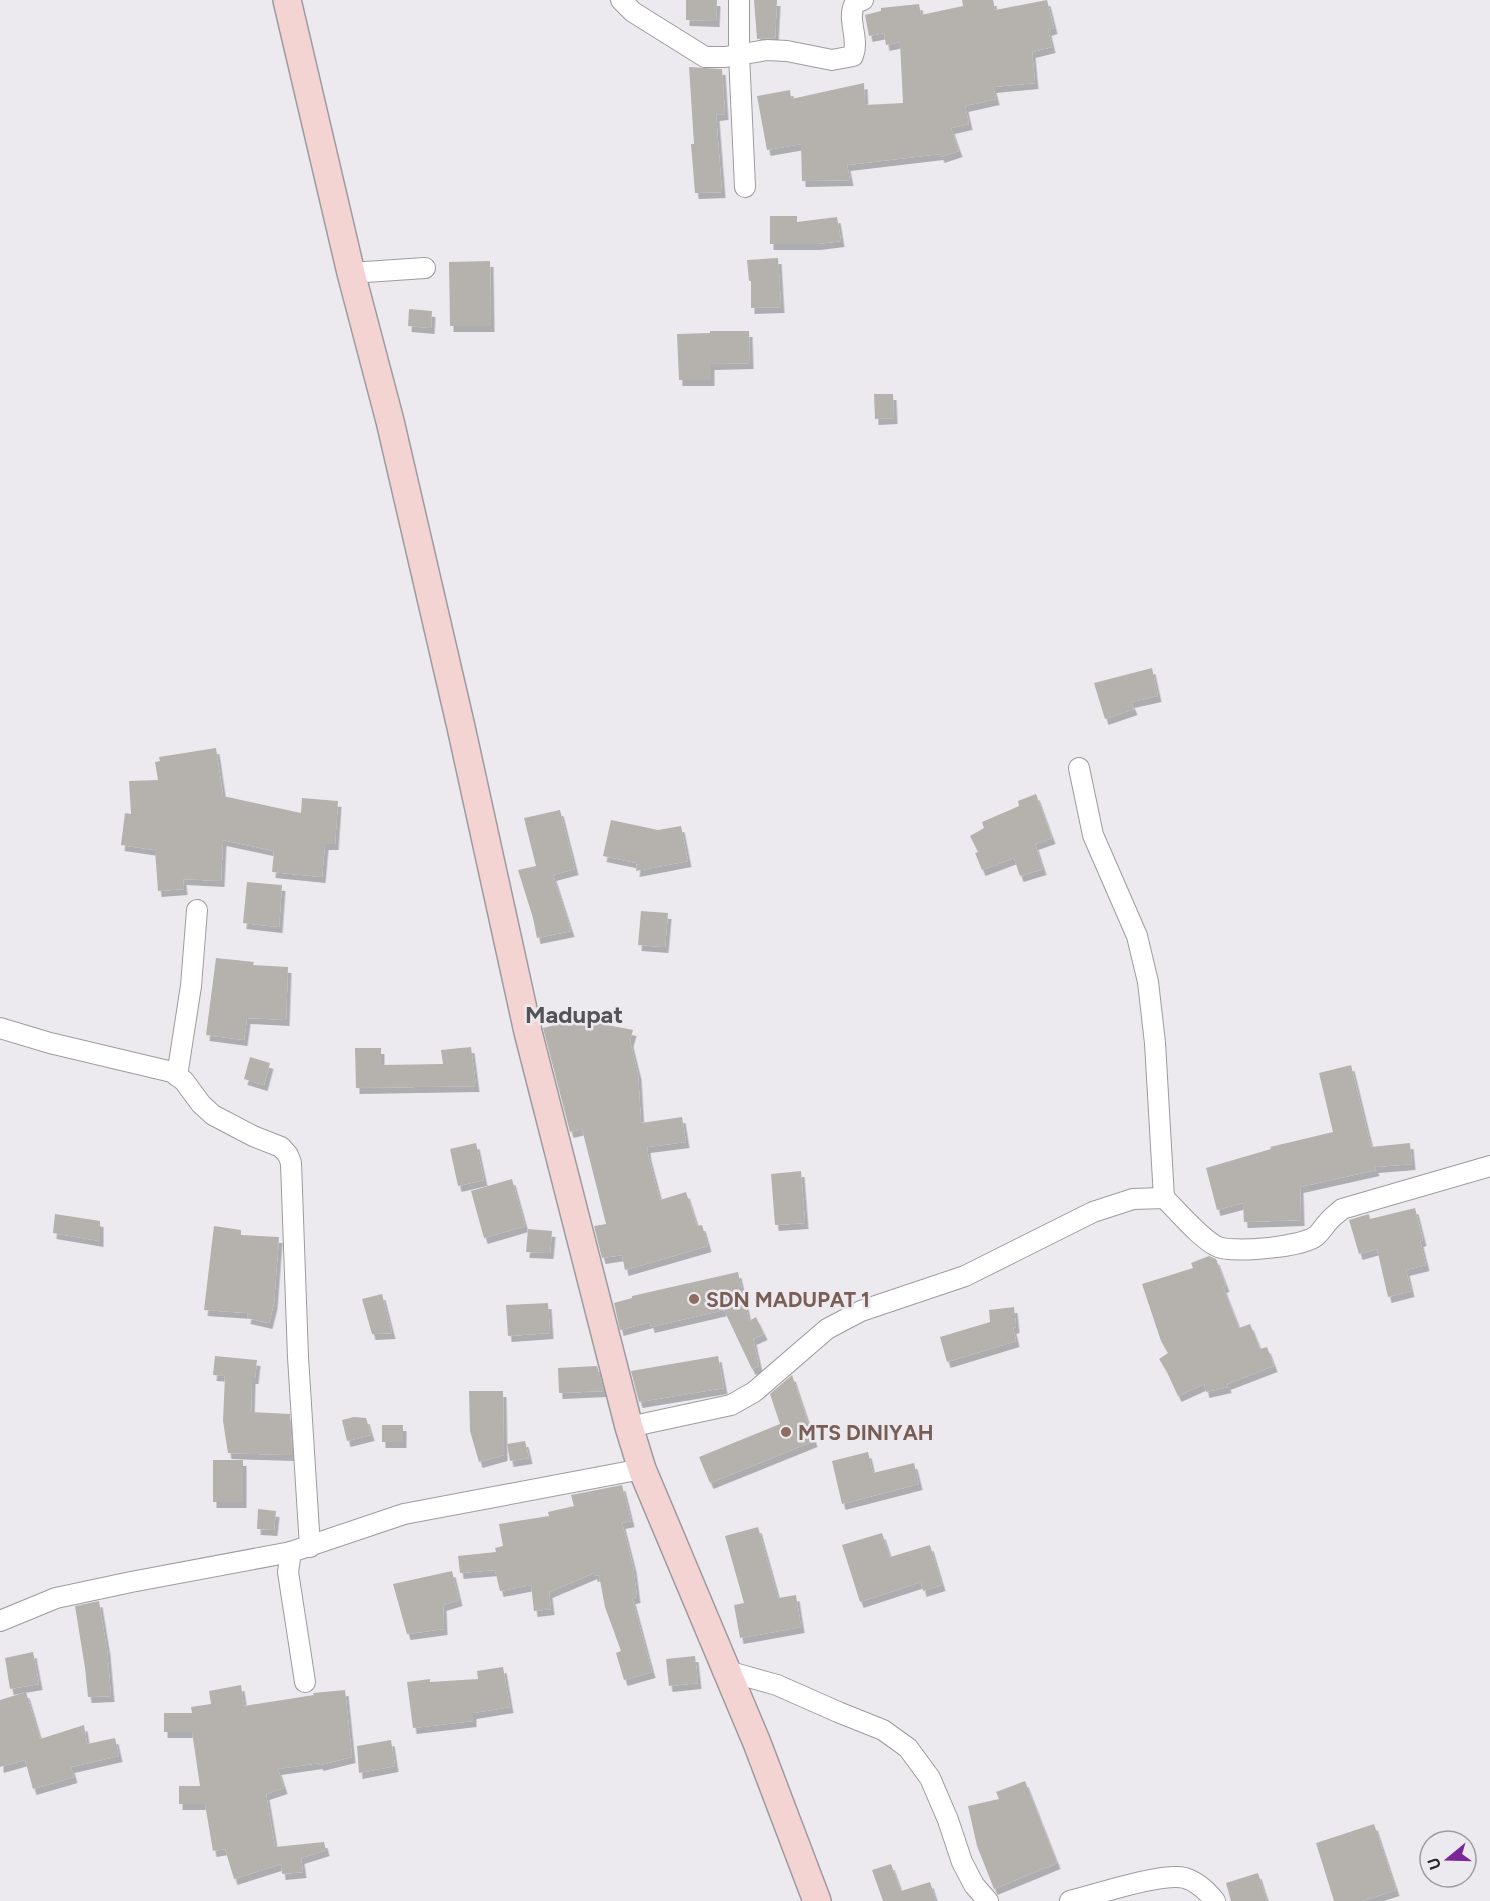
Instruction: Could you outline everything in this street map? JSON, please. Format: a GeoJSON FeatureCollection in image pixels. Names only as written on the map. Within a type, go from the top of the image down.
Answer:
{"type":"FeatureCollection","features":[{"type":"Feature","properties":{"kind":"street"},"geometry":{"type":"LineString","coordinates":[[287,0],[351,273],[390,421],[528,1032],[628,1427],[642,1469],[727,1671],[817,1901]]}},
{"type":"Feature","properties":{"kind":"street"},"geometry":{"type":"LineString","coordinates":[[621,0],[633,12],[705,57],[725,57],[767,50],[787,51],[832,60],[853,56],[856,47],[851,11],[855,3],[863,0]]}},
{"type":"Feature","properties":{"kind":"street"},"geometry":{"type":"LineString","coordinates":[[739,0],[745,187]]}},
{"type":"Feature","properties":{"kind":"street"},"geometry":{"type":"LineString","coordinates":[[351,273],[425,268]]}},
{"type":"Feature","properties":{"kind":"street"},"geometry":{"type":"LineString","coordinates":[[1079,768],[1093,835],[1137,936],[1148,982],[1155,1043],[1164,1198],[1208,1241],[1219,1248],[1235,1250],[1304,1243],[1316,1237],[1342,1209],[1490,1166]]}},
{"type":"Feature","properties":{"kind":"street"},"geometry":{"type":"LineString","coordinates":[[177,1076],[191,986],[197,910]]}},
{"type":"Feature","properties":{"kind":"street"},"geometry":{"type":"LineString","coordinates":[[0,1028],[50,1043],[172,1072],[184,1081],[201,1104],[213,1115],[253,1136],[281,1147],[288,1155],[291,1163],[298,1357],[301,1550],[288,1572],[305,1682]]}},
{"type":"Feature","properties":{"kind":"street"},"geometry":{"type":"LineString","coordinates":[[628,1427],[731,1405],[754,1392],[827,1329],[861,1311],[965,1276],[1094,1212],[1133,1199],[1164,1198]]}},
{"type":"Feature","properties":{"kind":"street"},"geometry":{"type":"LineString","coordinates":[[0,1622],[56,1598],[301,1550],[404,1514],[642,1469]]}},
{"type":"Feature","properties":{"kind":"street"},"geometry":{"type":"LineString","coordinates":[[727,1671],[777,1685],[883,1730],[908,1748],[930,1778],[948,1820],[962,1862],[974,1885],[988,1901]]}},
{"type":"Feature","properties":{"kind":"street"},"geometry":{"type":"LineString","coordinates":[[1070,1901],[1154,1880],[1184,1878],[1204,1887],[1215,1901]]}},
{"type":"Feature","properties":{"kind":"building"},"geometry":{"type":"Polygon","coordinates":[[[686,0],[717,0],[716,21],[686,20],[686,0]]]}},
{"type":"Feature","properties":{"kind":"building"},"geometry":{"type":"Polygon","coordinates":[[[754,0],[777,0],[775,38],[757,39],[754,0]]]}},
{"type":"Feature","properties":{"kind":"building"},"geometry":{"type":"Polygon","coordinates":[[[962,0],[993,0],[995,10],[1047,0],[1054,28],[1048,30],[1052,47],[1032,52],[1035,83],[993,87],[996,99],[965,106],[969,124],[951,128],[959,151],[941,157],[940,154],[847,165],[850,180],[802,181],[801,144],[767,150],[757,96],[790,90],[791,99],[864,83],[865,105],[903,103],[900,42],[886,45],[884,33],[869,36],[865,15],[881,11],[881,8],[919,4],[921,15],[963,6],[962,0]]]}},
{"type":"Feature","properties":{"kind":"building"},"geometry":{"type":"Polygon","coordinates":[[[689,67],[722,69],[725,114],[716,115],[722,192],[695,193],[689,67]]]}},
{"type":"Feature","properties":{"kind":"building"},"geometry":{"type":"Polygon","coordinates":[[[770,216],[797,216],[797,222],[837,217],[841,241],[817,244],[770,244],[770,216]]]}},
{"type":"Feature","properties":{"kind":"building"},"geometry":{"type":"Polygon","coordinates":[[[778,258],[781,307],[751,308],[751,281],[749,281],[747,260],[778,258]]]}},
{"type":"Feature","properties":{"kind":"building"},"geometry":{"type":"Polygon","coordinates":[[[490,261],[491,326],[450,326],[449,262],[490,261]]]}},
{"type":"Feature","properties":{"kind":"building"},"geometry":{"type":"Polygon","coordinates":[[[409,309],[432,311],[431,328],[408,326],[409,309]]]}},
{"type":"Feature","properties":{"kind":"building"},"geometry":{"type":"Polygon","coordinates":[[[710,331],[749,331],[750,363],[711,364],[711,380],[679,380],[677,334],[710,333],[710,331]]]}},
{"type":"Feature","properties":{"kind":"building"},"geometry":{"type":"Polygon","coordinates":[[[874,394],[893,394],[894,418],[875,419],[874,394]]]}},
{"type":"Feature","properties":{"kind":"building"},"geometry":{"type":"Polygon","coordinates":[[[1152,668],[1158,696],[1131,702],[1134,709],[1105,719],[1094,683],[1152,668]]]}},
{"type":"Feature","properties":{"kind":"building"},"geometry":{"type":"Polygon","coordinates":[[[216,748],[223,796],[301,813],[302,798],[338,801],[335,844],[325,844],[322,877],[272,872],[274,851],[223,840],[221,881],[183,879],[184,889],[158,891],[155,850],[121,845],[125,813],[131,814],[129,781],[158,780],[155,762],[160,761],[159,757],[216,748]]]}},
{"type":"Feature","properties":{"kind":"building"},"geometry":{"type":"Polygon","coordinates":[[[1036,794],[1052,838],[1035,844],[1043,869],[1020,876],[1014,858],[982,870],[975,853],[978,852],[970,836],[984,828],[982,822],[1019,806],[1018,801],[1036,794]]]}},
{"type":"Feature","properties":{"kind":"building"},"geometry":{"type":"Polygon","coordinates":[[[560,810],[575,869],[553,875],[571,931],[537,938],[518,870],[536,866],[524,818],[560,810]]]}},
{"type":"Feature","properties":{"kind":"building"},"geometry":{"type":"Polygon","coordinates":[[[611,820],[658,830],[681,826],[688,861],[636,871],[637,863],[603,856],[611,820]]]}},
{"type":"Feature","properties":{"kind":"building"},"geometry":{"type":"Polygon","coordinates":[[[247,882],[282,885],[279,927],[243,923],[247,882]]]}},
{"type":"Feature","properties":{"kind":"building"},"geometry":{"type":"Polygon","coordinates":[[[641,911],[668,913],[665,947],[638,945],[641,911]]]}},
{"type":"Feature","properties":{"kind":"building"},"geometry":{"type":"Polygon","coordinates":[[[216,958],[254,962],[253,965],[288,967],[286,1020],[247,1018],[244,1040],[206,1035],[216,958]]]}},
{"type":"Feature","properties":{"kind":"building"},"geometry":{"type":"Polygon","coordinates":[[[586,1017],[587,1021],[633,1030],[630,1041],[638,1074],[641,1123],[682,1117],[686,1142],[647,1147],[648,1155],[660,1200],[686,1192],[697,1226],[702,1225],[708,1246],[625,1270],[622,1255],[602,1258],[594,1226],[606,1224],[582,1129],[570,1132],[543,1028],[586,1017]]]}},
{"type":"Feature","properties":{"kind":"building"},"geometry":{"type":"Polygon","coordinates":[[[471,1047],[476,1086],[356,1088],[355,1048],[381,1048],[381,1065],[443,1064],[441,1050],[471,1047]]]}},
{"type":"Feature","properties":{"kind":"building"},"geometry":{"type":"Polygon","coordinates":[[[250,1057],[270,1063],[264,1085],[244,1079],[250,1057]]]}},
{"type":"Feature","properties":{"kind":"building"},"geometry":{"type":"Polygon","coordinates":[[[1351,1065],[1371,1147],[1410,1143],[1412,1164],[1375,1167],[1376,1170],[1300,1187],[1301,1220],[1244,1222],[1243,1203],[1217,1210],[1206,1168],[1271,1149],[1270,1147],[1333,1132],[1319,1073],[1351,1065]]]}},
{"type":"Feature","properties":{"kind":"building"},"geometry":{"type":"Polygon","coordinates":[[[476,1143],[484,1180],[458,1186],[450,1149],[476,1143]]]}},
{"type":"Feature","properties":{"kind":"building"},"geometry":{"type":"Polygon","coordinates":[[[801,1171],[805,1223],[775,1225],[771,1174],[801,1171]]]}},
{"type":"Feature","properties":{"kind":"building"},"geometry":{"type":"Polygon","coordinates":[[[512,1179],[525,1226],[484,1238],[471,1191],[512,1179]]]}},
{"type":"Feature","properties":{"kind":"building"},"geometry":{"type":"Polygon","coordinates":[[[1415,1208],[1426,1265],[1406,1270],[1411,1291],[1388,1297],[1377,1249],[1359,1254],[1349,1220],[1369,1214],[1370,1219],[1415,1208]]]}},
{"type":"Feature","properties":{"kind":"building"},"geometry":{"type":"Polygon","coordinates":[[[55,1214],[100,1221],[100,1241],[53,1233],[55,1214]]]}},
{"type":"Feature","properties":{"kind":"building"},"geometry":{"type":"Polygon","coordinates":[[[214,1226],[241,1230],[241,1235],[279,1237],[274,1303],[269,1323],[247,1318],[248,1313],[204,1310],[214,1226]]]}},
{"type":"Feature","properties":{"kind":"building"},"geometry":{"type":"Polygon","coordinates":[[[528,1229],[552,1231],[550,1253],[526,1252],[528,1229]]]}},
{"type":"Feature","properties":{"kind":"building"},"geometry":{"type":"Polygon","coordinates":[[[1209,1256],[1216,1259],[1226,1286],[1223,1287],[1239,1328],[1250,1324],[1260,1349],[1267,1347],[1274,1366],[1227,1384],[1228,1387],[1206,1392],[1204,1384],[1178,1396],[1159,1359],[1168,1353],[1161,1341],[1142,1284],[1193,1268],[1191,1263],[1209,1256]]]}},
{"type":"Feature","properties":{"kind":"building","name":"SDN MADUPAT 1"},"geometry":{"type":"Polygon","coordinates":[[[738,1272],[749,1321],[756,1317],[764,1334],[753,1339],[759,1366],[752,1369],[724,1310],[651,1327],[650,1322],[620,1330],[614,1303],[632,1298],[632,1296],[738,1272]]]}},
{"type":"Feature","properties":{"kind":"building"},"geometry":{"type":"Polygon","coordinates":[[[382,1294],[392,1333],[372,1334],[362,1299],[382,1294]]]}},
{"type":"Feature","properties":{"kind":"building"},"geometry":{"type":"Polygon","coordinates":[[[548,1303],[550,1333],[508,1336],[506,1305],[548,1303]]]}},
{"type":"Feature","properties":{"kind":"building"},"geometry":{"type":"Polygon","coordinates":[[[1014,1307],[1016,1327],[1013,1328],[1016,1341],[947,1362],[940,1337],[990,1322],[989,1310],[1014,1307]]]}},
{"type":"Feature","properties":{"kind":"building"},"geometry":{"type":"Polygon","coordinates":[[[215,1356],[257,1360],[255,1378],[252,1378],[251,1412],[290,1414],[292,1455],[228,1453],[223,1421],[225,1376],[213,1375],[215,1356]]]}},
{"type":"Feature","properties":{"kind":"building","name":"SDN MADUPAT 1"},"geometry":{"type":"Polygon","coordinates":[[[718,1356],[724,1388],[639,1402],[631,1371],[718,1356]]]}},
{"type":"Feature","properties":{"kind":"building"},"geometry":{"type":"Polygon","coordinates":[[[597,1366],[604,1391],[559,1393],[558,1368],[597,1366]]]}},
{"type":"Feature","properties":{"kind":"building","name":"MTS DINIYAH"},"geometry":{"type":"Polygon","coordinates":[[[792,1375],[814,1441],[710,1483],[699,1457],[780,1424],[770,1394],[792,1375]]]}},
{"type":"Feature","properties":{"kind":"building"},"geometry":{"type":"Polygon","coordinates":[[[469,1391],[503,1391],[504,1455],[479,1462],[470,1431],[469,1391]]]}},
{"type":"Feature","properties":{"kind":"building"},"geometry":{"type":"Polygon","coordinates":[[[354,1417],[366,1418],[371,1435],[347,1441],[342,1420],[354,1417]]]}},
{"type":"Feature","properties":{"kind":"building"},"geometry":{"type":"Polygon","coordinates":[[[382,1425],[403,1425],[403,1442],[382,1442],[382,1425]]]}},
{"type":"Feature","properties":{"kind":"building"},"geometry":{"type":"Polygon","coordinates":[[[525,1441],[529,1458],[510,1461],[507,1444],[525,1441]]]}},
{"type":"Feature","properties":{"kind":"building"},"geometry":{"type":"Polygon","coordinates":[[[868,1452],[873,1473],[914,1463],[919,1484],[842,1504],[832,1461],[868,1452]]]}},
{"type":"Feature","properties":{"kind":"building"},"geometry":{"type":"Polygon","coordinates":[[[213,1460],[243,1460],[243,1502],[213,1502],[213,1460]]]}},
{"type":"Feature","properties":{"kind":"building"},"geometry":{"type":"Polygon","coordinates":[[[622,1485],[631,1521],[622,1523],[633,1566],[637,1597],[632,1598],[652,1672],[624,1680],[616,1653],[621,1651],[605,1607],[599,1575],[594,1576],[594,1573],[549,1592],[551,1609],[534,1611],[531,1585],[500,1591],[495,1570],[460,1573],[458,1556],[496,1552],[495,1548],[503,1546],[499,1524],[549,1516],[548,1512],[574,1506],[571,1495],[622,1485]]]}},
{"type":"Feature","properties":{"kind":"building"},"geometry":{"type":"Polygon","coordinates":[[[258,1509],[276,1511],[274,1530],[257,1529],[258,1509]]]}},
{"type":"Feature","properties":{"kind":"building"},"geometry":{"type":"Polygon","coordinates":[[[758,1527],[778,1598],[796,1595],[801,1627],[740,1638],[734,1605],[744,1603],[725,1536],[758,1527]]]}},
{"type":"Feature","properties":{"kind":"building"},"geometry":{"type":"Polygon","coordinates":[[[882,1533],[890,1557],[930,1545],[942,1585],[923,1591],[921,1582],[860,1602],[842,1545],[882,1533]]]}},
{"type":"Feature","properties":{"kind":"building"},"geometry":{"type":"Polygon","coordinates":[[[452,1571],[459,1600],[443,1605],[444,1629],[407,1634],[393,1584],[452,1571]]]}},
{"type":"Feature","properties":{"kind":"building"},"geometry":{"type":"Polygon","coordinates":[[[99,1601],[111,1696],[88,1697],[75,1606],[99,1601]]]}},
{"type":"Feature","properties":{"kind":"building"},"geometry":{"type":"Polygon","coordinates":[[[33,1652],[39,1684],[10,1689],[5,1658],[33,1652]]]}},
{"type":"Feature","properties":{"kind":"building"},"geometry":{"type":"Polygon","coordinates":[[[695,1656],[698,1683],[669,1686],[666,1659],[695,1656]]]}},
{"type":"Feature","properties":{"kind":"building"},"geometry":{"type":"Polygon","coordinates":[[[503,1667],[510,1707],[473,1713],[473,1721],[413,1728],[407,1682],[430,1679],[430,1682],[478,1679],[477,1671],[503,1667]]]}},
{"type":"Feature","properties":{"kind":"building"},"geometry":{"type":"Polygon","coordinates":[[[241,1685],[244,1706],[314,1695],[313,1693],[345,1690],[352,1757],[320,1765],[319,1763],[278,1769],[284,1788],[266,1794],[275,1847],[324,1842],[326,1850],[301,1858],[303,1872],[282,1874],[281,1864],[234,1879],[225,1849],[213,1851],[205,1804],[179,1804],[179,1786],[200,1786],[192,1732],[164,1732],[164,1713],[192,1713],[191,1707],[211,1704],[209,1691],[241,1685]]]}},
{"type":"Feature","properties":{"kind":"building"},"geometry":{"type":"Polygon","coordinates":[[[26,1692],[40,1739],[84,1725],[87,1744],[115,1738],[119,1756],[71,1767],[74,1777],[33,1789],[25,1760],[0,1767],[0,1700],[26,1692]]]}},
{"type":"Feature","properties":{"kind":"building"},"geometry":{"type":"Polygon","coordinates":[[[391,1740],[395,1766],[359,1773],[357,1746],[391,1740]]]}},
{"type":"Feature","properties":{"kind":"building"},"geometry":{"type":"Polygon","coordinates":[[[1025,1781],[1057,1863],[994,1889],[977,1846],[968,1806],[999,1799],[996,1792],[1025,1781]]]}},
{"type":"Feature","properties":{"kind":"building"},"geometry":{"type":"Polygon","coordinates":[[[1374,1824],[1396,1890],[1362,1901],[1334,1901],[1316,1843],[1374,1824]]]}},
{"type":"Feature","properties":{"kind":"building"},"geometry":{"type":"Polygon","coordinates":[[[891,1864],[901,1891],[930,1882],[936,1901],[883,1901],[872,1870],[891,1864]]]}},
{"type":"Feature","properties":{"kind":"building"},"geometry":{"type":"Polygon","coordinates":[[[1258,1873],[1267,1901],[1231,1901],[1226,1883],[1258,1873]]]}},
{"type":"Feature","properties":{"kind":"place","name":"SDN MADUPAT 1"},"geometry":{"type":"Point","coordinates":[694,1299]}},
{"type":"Feature","properties":{"kind":"place","name":"MTS DINIYAH"},"geometry":{"type":"Point","coordinates":[786,1432]}},
{"type":"Feature","properties":{"kind":"district","name":"Madupat"},"geometry":{"type":"Point","coordinates":[574,1014]}}]}
